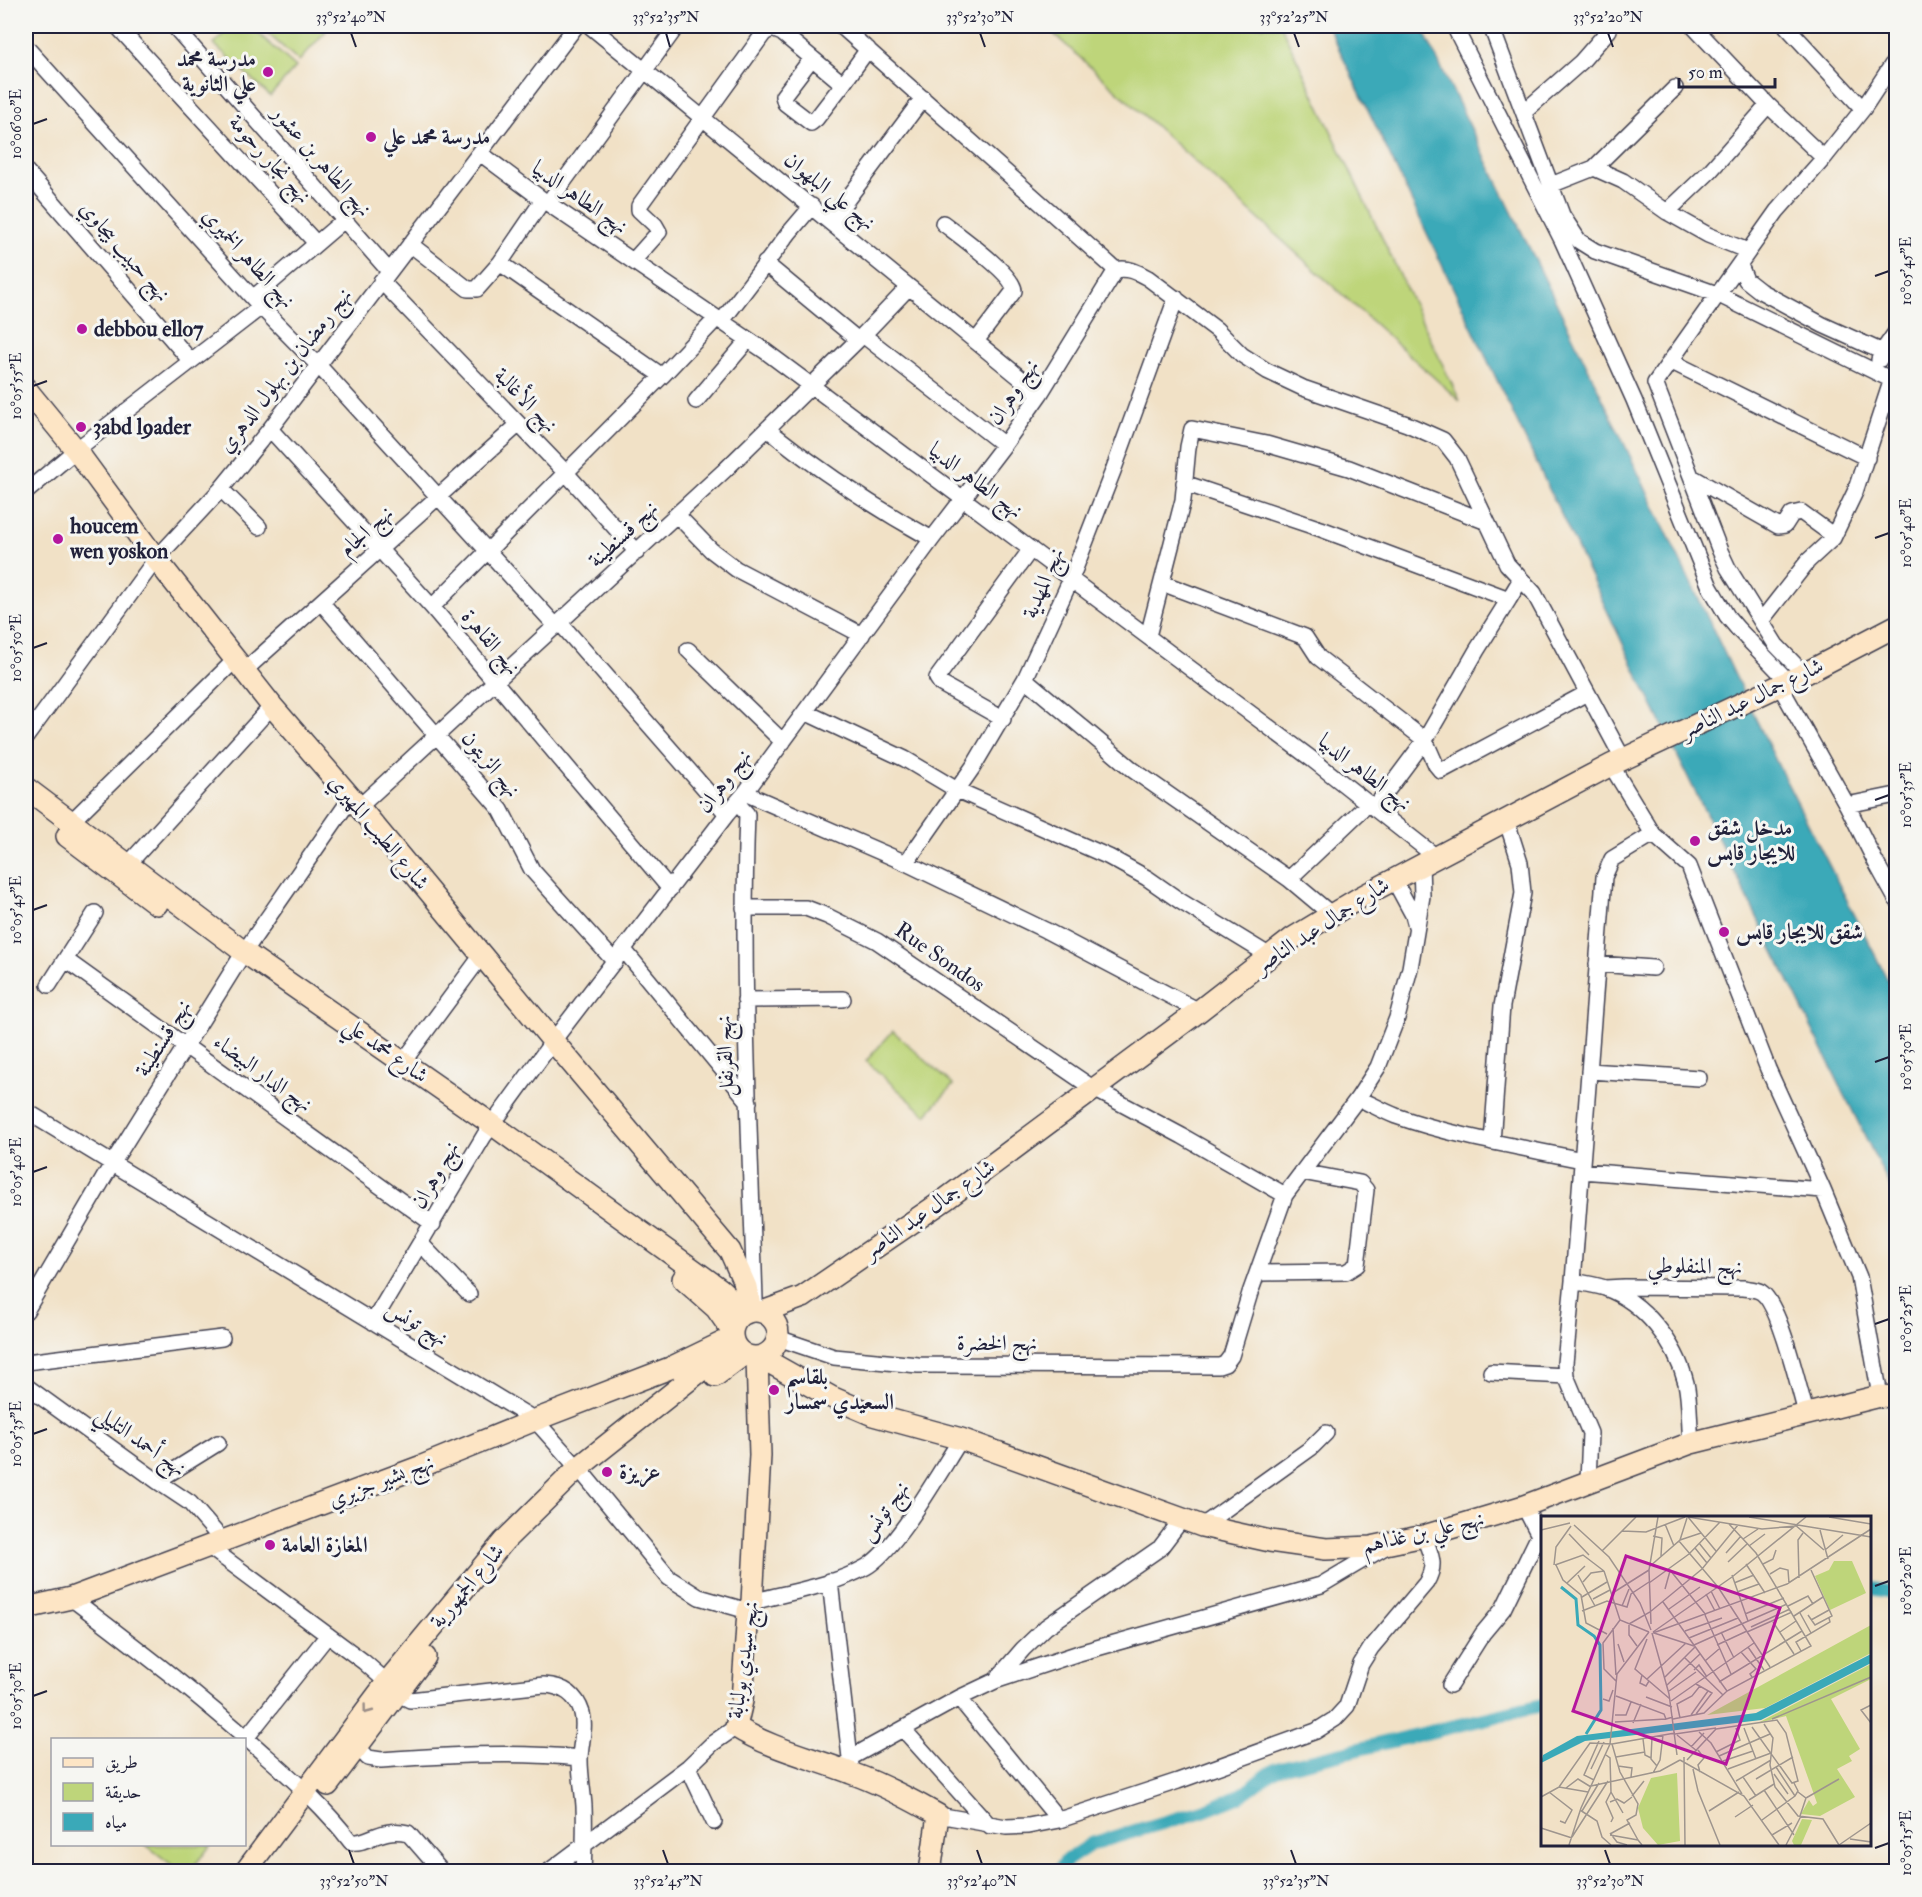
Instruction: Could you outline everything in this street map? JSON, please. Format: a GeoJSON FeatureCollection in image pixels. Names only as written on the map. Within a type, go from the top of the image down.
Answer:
{"type":"FeatureCollection","features":[{"type":"Feature","properties":{"kind":"street","name":"نهج نجار رحومة"},"geometry":{"type":"LineString","coordinates":[[117,26],[316,243]]}},
{"type":"Feature","properties":{"kind":"street","name":"نهج الطاهر بن عشور"},"geometry":{"type":"LineString","coordinates":[[174,26],[344,220],[385,276]]}},
{"type":"Feature","properties":{"kind":"street","name":"نهج رمضان بن بهلول الدهري"},"geometry":{"type":"LineString","coordinates":[[26,738],[156,560],[221,489],[270,429],[576,26]]}},
{"type":"Feature","properties":{"kind":"street","name":"نهج علي البلهوان"},"geometry":{"type":"LineString","coordinates":[[590,26],[1040,394]]}},
{"type":"Feature","properties":{"kind":"street"},"geometry":{"type":"LineString","coordinates":[[410,244],[471,291],[477,289],[500,263],[677,26]]}},
{"type":"Feature","properties":{"kind":"street"},"geometry":{"type":"LineString","coordinates":[[841,26],[1116,270],[1124,268],[1137,272],[1176,298],[1217,330],[1242,355],[1267,371],[1303,388],[1407,424],[1443,440],[1457,459],[1501,554],[1513,572],[1534,593],[1624,759],[1653,834],[1689,866],[1768,1069],[1823,1190],[1859,1277],[1888,1396]]}},
{"type":"Feature","properties":{"kind":"street"},"geometry":{"type":"LineString","coordinates":[[1454,26],[1562,240],[1634,400],[1710,587],[1727,616],[1785,684],[1896,899]]}},
{"type":"Feature","properties":{"kind":"street"},"geometry":{"type":"LineString","coordinates":[[1524,112],[1581,62],[1609,30],[1605,26]]}},
{"type":"Feature","properties":{"kind":"street"},"geometry":{"type":"LineString","coordinates":[[1693,26],[1768,105],[1824,158]]}},
{"type":"Feature","properties":{"kind":"street"},"geometry":{"type":"LineString","coordinates":[[1786,26],[1863,109]]}},
{"type":"Feature","properties":{"kind":"street"},"geometry":{"type":"LineString","coordinates":[[1889,26],[1896,35]]}},
{"type":"Feature","properties":{"kind":"street"},"geometry":{"type":"LineString","coordinates":[[1495,27],[1562,215],[1570,230],[1584,246],[1617,260],[1718,294],[1894,380],[1886,394],[1868,458],[1855,492],[1834,536],[1808,561],[1761,621]]}},
{"type":"Feature","properties":{"kind":"street"},"geometry":{"type":"LineString","coordinates":[[633,261],[659,232],[639,210],[639,206],[767,30],[776,29],[782,33],[843,84]]}},
{"type":"Feature","properties":{"kind":"street","name":"نهج الطاهر الخميري"},"geometry":{"type":"LineString","coordinates":[[26,48],[488,551],[558,625],[736,803]]}},
{"type":"Feature","properties":{"kind":"street"},"geometry":{"type":"LineString","coordinates":[[812,58],[783,96],[785,103],[811,123],[843,84],[867,49]]}},
{"type":"Feature","properties":{"kind":"street"},"geometry":{"type":"LineString","coordinates":[[1785,684],[1776,645],[1728,568],[1656,387],[1658,378],[1777,211],[1863,109],[1896,59]]}},
{"type":"Feature","properties":{"kind":"street"},"geometry":{"type":"LineString","coordinates":[[1551,185],[1594,168],[1675,88]]}},
{"type":"Feature","properties":{"kind":"street"},"geometry":{"type":"LineString","coordinates":[[831,221],[923,98]]}},
{"type":"Feature","properties":{"kind":"street"},"geometry":{"type":"LineString","coordinates":[[1667,212],[1710,171],[1768,105]]}},
{"type":"Feature","properties":{"kind":"street","name":"نهج الطاهر الدبيا"},"geometry":{"type":"LineString","coordinates":[[480,153],[812,386],[1148,636],[1372,805],[1428,860]]}},
{"type":"Feature","properties":{"kind":"street"},"geometry":{"type":"LineString","coordinates":[[1594,168],[1623,181],[1667,212],[1708,236],[1748,251]]}},
{"type":"Feature","properties":{"kind":"street","name":"نهج حبيب بيجاوي"},"geometry":{"type":"LineString","coordinates":[[26,171],[190,360]]}},
{"type":"Feature","properties":{"kind":"street"},"geometry":{"type":"LineString","coordinates":[[432,607],[719,320],[812,206]]}},
{"type":"Feature","properties":{"kind":"street"},"geometry":{"type":"LineString","coordinates":[[26,492],[190,360],[257,302],[316,243],[344,220]]}},
{"type":"Feature","properties":{"kind":"street"},"geometry":{"type":"LineString","coordinates":[[943,223],[978,250],[1015,287],[976,341]]}},
{"type":"Feature","properties":{"kind":"street"},"geometry":{"type":"LineString","coordinates":[[500,263],[662,376]]}},
{"type":"Feature","properties":{"kind":"street"},"geometry":{"type":"LineString","coordinates":[[765,263],[860,338],[1004,445]]}},
{"type":"Feature","properties":{"kind":"street"},"geometry":{"type":"LineString","coordinates":[[1740,265],[1746,280],[1760,291],[1823,325],[1889,355]]}},
{"type":"Feature","properties":{"kind":"street","name":"نهج وهران"},"geometry":{"type":"LineString","coordinates":[[373,1322],[434,1224],[488,1130],[553,1041],[783,742],[1004,445],[1040,394],[1116,270]]}},
{"type":"Feature","properties":{"kind":"street","name":"نهج الأغالبة"},"geometry":{"type":"LineString","coordinates":[[385,276],[518,425],[566,473],[637,552]]}},
{"type":"Feature","properties":{"kind":"street","name":"نهج قسنطينة"},"geometry":{"type":"LineString","coordinates":[[26,1311],[112,1164],[241,957],[355,802],[438,735],[637,552],[812,386],[909,286]]}},
{"type":"Feature","properties":{"kind":"street","name":"نهج المهدية"},"geometry":{"type":"LineString","coordinates":[[906,863],[957,790],[1025,679],[1071,579],[1176,298]]}},
{"type":"Feature","properties":{"kind":"street"},"geometry":{"type":"LineString","coordinates":[[1875,372],[1889,355],[1896,332]]}},
{"type":"Feature","properties":{"kind":"street"},"geometry":{"type":"LineString","coordinates":[[696,401],[748,340]]}},
{"type":"Feature","properties":{"kind":"street"},"geometry":{"type":"LineString","coordinates":[[1670,361],[1868,458]]}},
{"type":"Feature","properties":{"kind":"street","name":"شارع الطيب المهيري"},"geometry":{"type":"LineString","coordinates":[[26,389],[76,450],[156,560],[272,706],[730,1251],[754,1312]]}},
{"type":"Feature","properties":{"kind":"street","name":"نهج الجام"},"geometry":{"type":"LineString","coordinates":[[71,822],[240,665],[321,602],[518,425]]}},
{"type":"Feature","properties":{"kind":"street","name":"نهج القاهرة"},"geometry":{"type":"LineString","coordinates":[[270,429],[432,607],[670,889]]}},
{"type":"Feature","properties":{"kind":"street"},"geometry":{"type":"LineString","coordinates":[[767,429],[852,492],[932,539]]}},
{"type":"Feature","properties":{"kind":"street"},"geometry":{"type":"LineString","coordinates":[[1148,636],[1182,500],[1191,429],[1266,444],[1349,468],[1487,522]]}},
{"type":"Feature","properties":{"kind":"street"},"geometry":{"type":"LineString","coordinates":[[1692,477],[1776,524],[1785,525],[1792,514],[1801,512],[1834,536]]}},
{"type":"Feature","properties":{"kind":"street"},"geometry":{"type":"LineString","coordinates":[[1184,483],[1321,528],[1509,599]]}},
{"type":"Feature","properties":{"kind":"street"},"geometry":{"type":"LineString","coordinates":[[221,489],[260,527]]}},
{"type":"Feature","properties":{"kind":"street"},"geometry":{"type":"LineString","coordinates":[[676,515],[711,550],[736,569],[862,635]]}},
{"type":"Feature","properties":{"kind":"street"},"geometry":{"type":"LineString","coordinates":[[1003,718],[941,684],[937,678],[1031,549]]}},
{"type":"Feature","properties":{"kind":"street"},"geometry":{"type":"LineString","coordinates":[[1288,879],[1372,805],[1425,740],[1521,579]]}},
{"type":"Feature","properties":{"kind":"street"},"geometry":{"type":"LineString","coordinates":[[1162,583],[1305,637],[1318,657],[1425,740],[1441,771],[1587,693]]}},
{"type":"Feature","properties":{"kind":"street","name":"نهج الزيتون"},"geometry":{"type":"LineString","coordinates":[[321,602],[501,810],[532,870],[620,956],[749,1102]]}},
{"type":"Feature","properties":{"kind":"street","name":"شارع جمال عبد الناصر"},"geometry":{"type":"LineString","coordinates":[[754,1312],[802,1297],[946,1199],[1199,1011],[1293,938],[1393,878],[1506,819],[1624,759],[1785,684],[1894,625]]}},
{"type":"Feature","properties":{"kind":"street"},"geometry":{"type":"LineString","coordinates":[[688,650],[783,742]]}},
{"type":"Feature","properties":{"kind":"street"},"geometry":{"type":"LineString","coordinates":[[1025,679],[1133,770],[1288,879],[1332,915]]}},
{"type":"Feature","properties":{"kind":"street"},"geometry":{"type":"LineString","coordinates":[[123,869],[272,706]]}},
{"type":"Feature","properties":{"kind":"street"},"geometry":{"type":"LineString","coordinates":[[805,712],[905,759],[957,790],[1109,857],[1147,878],[1270,956]]}},
{"type":"Feature","properties":{"kind":"street","name":"شارع محمد علي"},"geometry":{"type":"LineString","coordinates":[[26,788],[71,822],[123,869]]}},
{"type":"Feature","properties":{"kind":"street"},"geometry":{"type":"LineString","coordinates":[[1847,805],[1896,795]]}},
{"type":"Feature","properties":{"kind":"street"},"geometry":{"type":"LineString","coordinates":[[736,803],[906,863],[1045,930],[1199,1011]]}},
{"type":"Feature","properties":{"kind":"street","name":"نهج القرنفل"},"geometry":{"type":"LineString","coordinates":[[736,803],[747,814],[744,908],[745,1000],[754,1312]]}},
{"type":"Feature","properties":{"kind":"street","name":"شارع محمد علي"},"geometry":{"type":"LineString","coordinates":[[26,805],[123,869],[241,957],[754,1312]]}},
{"type":"Feature","properties":{"kind":"street"},"geometry":{"type":"LineString","coordinates":[[1492,1142],[1502,1006],[1523,893],[1520,863],[1506,819]]}},
{"type":"Feature","properties":{"kind":"street"},"geometry":{"type":"LineString","coordinates":[[1588,1481],[1590,1433],[1566,1376],[1565,1364],[1604,877],[1608,867],[1619,854],[1653,834]]}},
{"type":"Feature","properties":{"kind":"street"},"geometry":{"type":"LineString","coordinates":[[1302,1172],[1360,1183],[1366,1190],[1357,1265],[1346,1272],[1258,1273],[1285,1195],[1302,1172],[1358,1098],[1378,1067],[1397,1018],[1417,932],[1428,860]]}},
{"type":"Feature","properties":{"kind":"street"},"geometry":{"type":"LineString","coordinates":[[1393,878],[1413,915],[1417,932]]}},
{"type":"Feature","properties":{"kind":"street","name":"Rue Sondos"},"geometry":{"type":"LineString","coordinates":[[744,908],[806,908],[877,941],[1094,1089],[1285,1195]]}},
{"type":"Feature","properties":{"kind":"street"},"geometry":{"type":"LineString","coordinates":[[49,985],[95,913]]}},
{"type":"Feature","properties":{"kind":"street"},"geometry":{"type":"LineString","coordinates":[[403,1062],[482,955]]}},
{"type":"Feature","properties":{"kind":"street","name":"شارع محمد علي"},"geometry":{"type":"LineString","coordinates":[[241,957],[403,1062],[488,1130],[698,1290],[716,1308],[743,1347]]}},
{"type":"Feature","properties":{"kind":"street","name":"نهج الدار البيضاء"},"geometry":{"type":"LineString","coordinates":[[66,960],[434,1224]]}},
{"type":"Feature","properties":{"kind":"street"},"geometry":{"type":"LineString","coordinates":[[1597,964],[1653,968]]}},
{"type":"Feature","properties":{"kind":"street"},"geometry":{"type":"LineString","coordinates":[[745,1000],[843,999]]}},
{"type":"Feature","properties":{"kind":"street"},"geometry":{"type":"LineString","coordinates":[[1589,1071],[1698,1078]]}},
{"type":"Feature","properties":{"kind":"street"},"geometry":{"type":"LineString","coordinates":[[1358,1098],[1394,1115],[1582,1165],[1823,1190]]}},
{"type":"Feature","properties":{"kind":"street","name":"نهج تونس"},"geometry":{"type":"LineString","coordinates":[[26,1111],[534,1419],[669,1578],[699,1597],[750,1607],[868,1566],[878,1558],[909,1520],[961,1439]]}},
{"type":"Feature","properties":{"kind":"street"},"geometry":{"type":"LineString","coordinates":[[421,1244],[469,1294]]}},
{"type":"Feature","properties":{"kind":"street","name":"نهج الخضرة"},"geometry":{"type":"LineString","coordinates":[[777,1338],[834,1356],[918,1365],[1219,1366],[1225,1364],[1231,1356],[1258,1273]]}},
{"type":"Feature","properties":{"kind":"street"},"geometry":{"type":"LineString","coordinates":[[1573,1281],[1606,1288],[1647,1315],[1661,1330],[1672,1349],[1686,1383],[1691,1443]]}},
{"type":"Feature","properties":{"kind":"street","name":"نهج المنفلوطي"},"geometry":{"type":"LineString","coordinates":[[1606,1288],[1743,1288],[1765,1295],[1780,1323],[1806,1413]]}},
{"type":"Feature","properties":{"kind":"street","name":"شارع جمال عبد الناصر"},"geometry":{"type":"LineString","coordinates":[[777,1338],[802,1297]]}},
{"type":"Feature","properties":{"kind":"street"},"geometry":{"type":"LineString","coordinates":[[754,1312],[773,1320],[777,1338],[773,1349],[743,1347],[734,1323],[754,1312]]}},
{"type":"Feature","properties":{"kind":"street"},"geometry":{"type":"LineString","coordinates":[[26,1362],[222,1338]]}},
{"type":"Feature","properties":{"kind":"street","name":"نهج علي بن غذاهم"},"geometry":{"type":"LineString","coordinates":[[777,1338],[815,1386]]}},
{"type":"Feature","properties":{"kind":"street","name":"نهج علي بن غذاهم"},"geometry":{"type":"LineString","coordinates":[[743,1347],[831,1397],[873,1415],[961,1439],[1192,1523],[1250,1538],[1326,1549],[1349,1549],[1424,1536],[1524,1506],[1691,1443],[1806,1413],[1888,1396]]}},
{"type":"Feature","properties":{"kind":"street","name":"نهج بشير جزيري"},"geometry":{"type":"LineString","coordinates":[[29,1603],[71,1598],[422,1466],[534,1419],[670,1368],[743,1347]]}},
{"type":"Feature","properties":{"kind":"street","name":"شارع الجمهورية"},"geometry":{"type":"LineString","coordinates":[[262,1872],[311,1796],[504,1541],[581,1472],[743,1347]]}},
{"type":"Feature","properties":{"kind":"street","name":"نهج سيدي بولبابة"},"geometry":{"type":"LineString","coordinates":[[548,1872],[688,1767],[713,1743],[736,1727],[742,1701],[760,1455],[743,1347]]}},
{"type":"Feature","properties":{"kind":"street"},"geometry":{"type":"LineString","coordinates":[[1491,1372],[1566,1376]]}},
{"type":"Feature","properties":{"kind":"street","name":"نهج أحمد التليلي"},"geometry":{"type":"LineString","coordinates":[[26,1386],[190,1503],[215,1544],[394,1687]]}},
{"type":"Feature","properties":{"kind":"street"},"geometry":{"type":"LineString","coordinates":[[995,1681],[1046,1627],[1192,1523],[1311,1448],[1326,1433]]}},
{"type":"Feature","properties":{"kind":"street"},"geometry":{"type":"LineString","coordinates":[[157,1481],[218,1443]]}},
{"type":"Feature","properties":{"kind":"street"},"geometry":{"type":"LineString","coordinates":[[1450,1685],[1483,1633],[1503,1609],[1541,1535],[1524,1506]]}},
{"type":"Feature","properties":{"kind":"street"},"geometry":{"type":"LineString","coordinates":[[736,1727],[755,1739],[851,1765],[938,1815],[990,1826],[1028,1826],[1059,1820],[1275,1747],[1316,1731],[1335,1719],[1347,1706],[1361,1664],[1371,1648],[1431,1573],[1433,1563],[1424,1536]]}},
{"type":"Feature","properties":{"kind":"street"},"geometry":{"type":"LineString","coordinates":[[851,1765],[903,1729],[995,1681],[1042,1664],[1145,1633],[1321,1585],[1393,1543]]}},
{"type":"Feature","properties":{"kind":"street"},"geometry":{"type":"LineString","coordinates":[[830,1581],[851,1765]]}},
{"type":"Feature","properties":{"kind":"street"},"geometry":{"type":"LineString","coordinates":[[71,1598],[200,1698],[246,1738],[311,1796],[351,1842],[357,1843],[390,1830],[408,1833],[442,1872]]}},
{"type":"Feature","properties":{"kind":"street"},"geometry":{"type":"LineString","coordinates":[[246,1738],[328,1635]]}},
{"type":"Feature","properties":{"kind":"street"},"geometry":{"type":"LineString","coordinates":[[394,1687],[404,1697],[417,1700],[544,1685],[558,1686],[568,1692],[582,1712],[584,1723],[580,1758],[584,1872]]}},
{"type":"Feature","properties":{"kind":"street","name":"شارع الجمهورية"},"geometry":{"type":"LineString","coordinates":[[245,1872],[311,1796],[358,1747],[394,1687]]}},
{"type":"Feature","properties":{"kind":"street"},"geometry":{"type":"LineString","coordinates":[[959,1698],[1059,1820]]}},
{"type":"Feature","properties":{"kind":"street"},"geometry":{"type":"LineString","coordinates":[[903,1729],[990,1826]]}},
{"type":"Feature","properties":{"kind":"street"},"geometry":{"type":"LineString","coordinates":[[358,1747],[368,1758],[381,1760],[471,1755],[580,1758]]}},
{"type":"Feature","properties":{"kind":"street"},"geometry":{"type":"LineString","coordinates":[[688,1767],[714,1822]]}},
{"type":"Feature","properties":{"kind":"street"},"geometry":{"type":"LineString","coordinates":[[930,1872],[938,1815]]}},
{"type":"Feature","properties":{"kind":"green space"},"geometry":{"type":"Polygon","coordinates":[[[231,26],[250,26],[296,67],[270,96],[214,44],[231,26]]]}},
{"type":"Feature","properties":{"kind":"green space"},"geometry":{"type":"Polygon","coordinates":[[[259,26],[320,26],[326,31],[299,61],[259,26]]]}},
{"type":"Feature","properties":{"kind":"green space"},"geometry":{"type":"Polygon","coordinates":[[[1045,26],[1281,26],[1460,401],[1045,26]]]}},
{"type":"Feature","properties":{"kind":"green space"},"geometry":{"type":"Polygon","coordinates":[[[893,1031],[953,1085],[926,1115],[866,1061],[893,1031]]]}},
{"type":"Feature","properties":{"kind":"green space"},"geometry":{"type":"Polygon","coordinates":[[[147,1846],[210,1846],[189,1872],[180,1871],[147,1846]]]}},
{"type":"Feature","properties":{"kind":"water"},"geometry":{"type":"Polygon","coordinates":[[[1328,26],[1421,26],[1779,767],[1896,996],[1896,1199],[1644,688],[1328,26]]]}},
{"type":"Feature","properties":{"kind":"waterway"},"geometry":{"type":"LineString","coordinates":[[1871,1588],[1896,1593]]}},
{"type":"Feature","properties":{"kind":"waterway"},"geometry":{"type":"LineString","coordinates":[[1058,1872],[1067,1860],[1091,1844],[1203,1811],[1238,1797],[1276,1769],[1541,1705]]}},
{"type":"Feature","properties":{"kind":"place","name":"مدرسة محمد علي الثانوية"},"geometry":{"type":"Point","coordinates":[268,72]}},
{"type":"Feature","properties":{"kind":"place","name":"مدرسة محمد علي"},"geometry":{"type":"Point","coordinates":[371,137]}},
{"type":"Feature","properties":{"kind":"place","name":"debbou ello7"},"geometry":{"type":"Point","coordinates":[82,329]}},
{"type":"Feature","properties":{"kind":"place","name":"3abd l9ader"},"geometry":{"type":"Point","coordinates":[81,427]}},
{"type":"Feature","properties":{"kind":"place","name":"houcem wen yoskon"},"geometry":{"type":"Point","coordinates":[58,539]}},
{"type":"Feature","properties":{"kind":"place","name":"مدخل شقق للايجار قابس"},"geometry":{"type":"Point","coordinates":[1695,841]}},
{"type":"Feature","properties":{"kind":"place","name":"شقق للايجار قابس"},"geometry":{"type":"Point","coordinates":[1724,932]}},
{"type":"Feature","properties":{"kind":"place","name":"بلقاسم السعيدي سمسار"},"geometry":{"type":"Point","coordinates":[774,1390]}},
{"type":"Feature","properties":{"kind":"place","name":"عزيزة"},"geometry":{"type":"Point","coordinates":[607,1472]}},
{"type":"Feature","properties":{"kind":"place","name":"المغازة العامة"},"geometry":{"type":"Point","coordinates":[270,1545]}}]}
